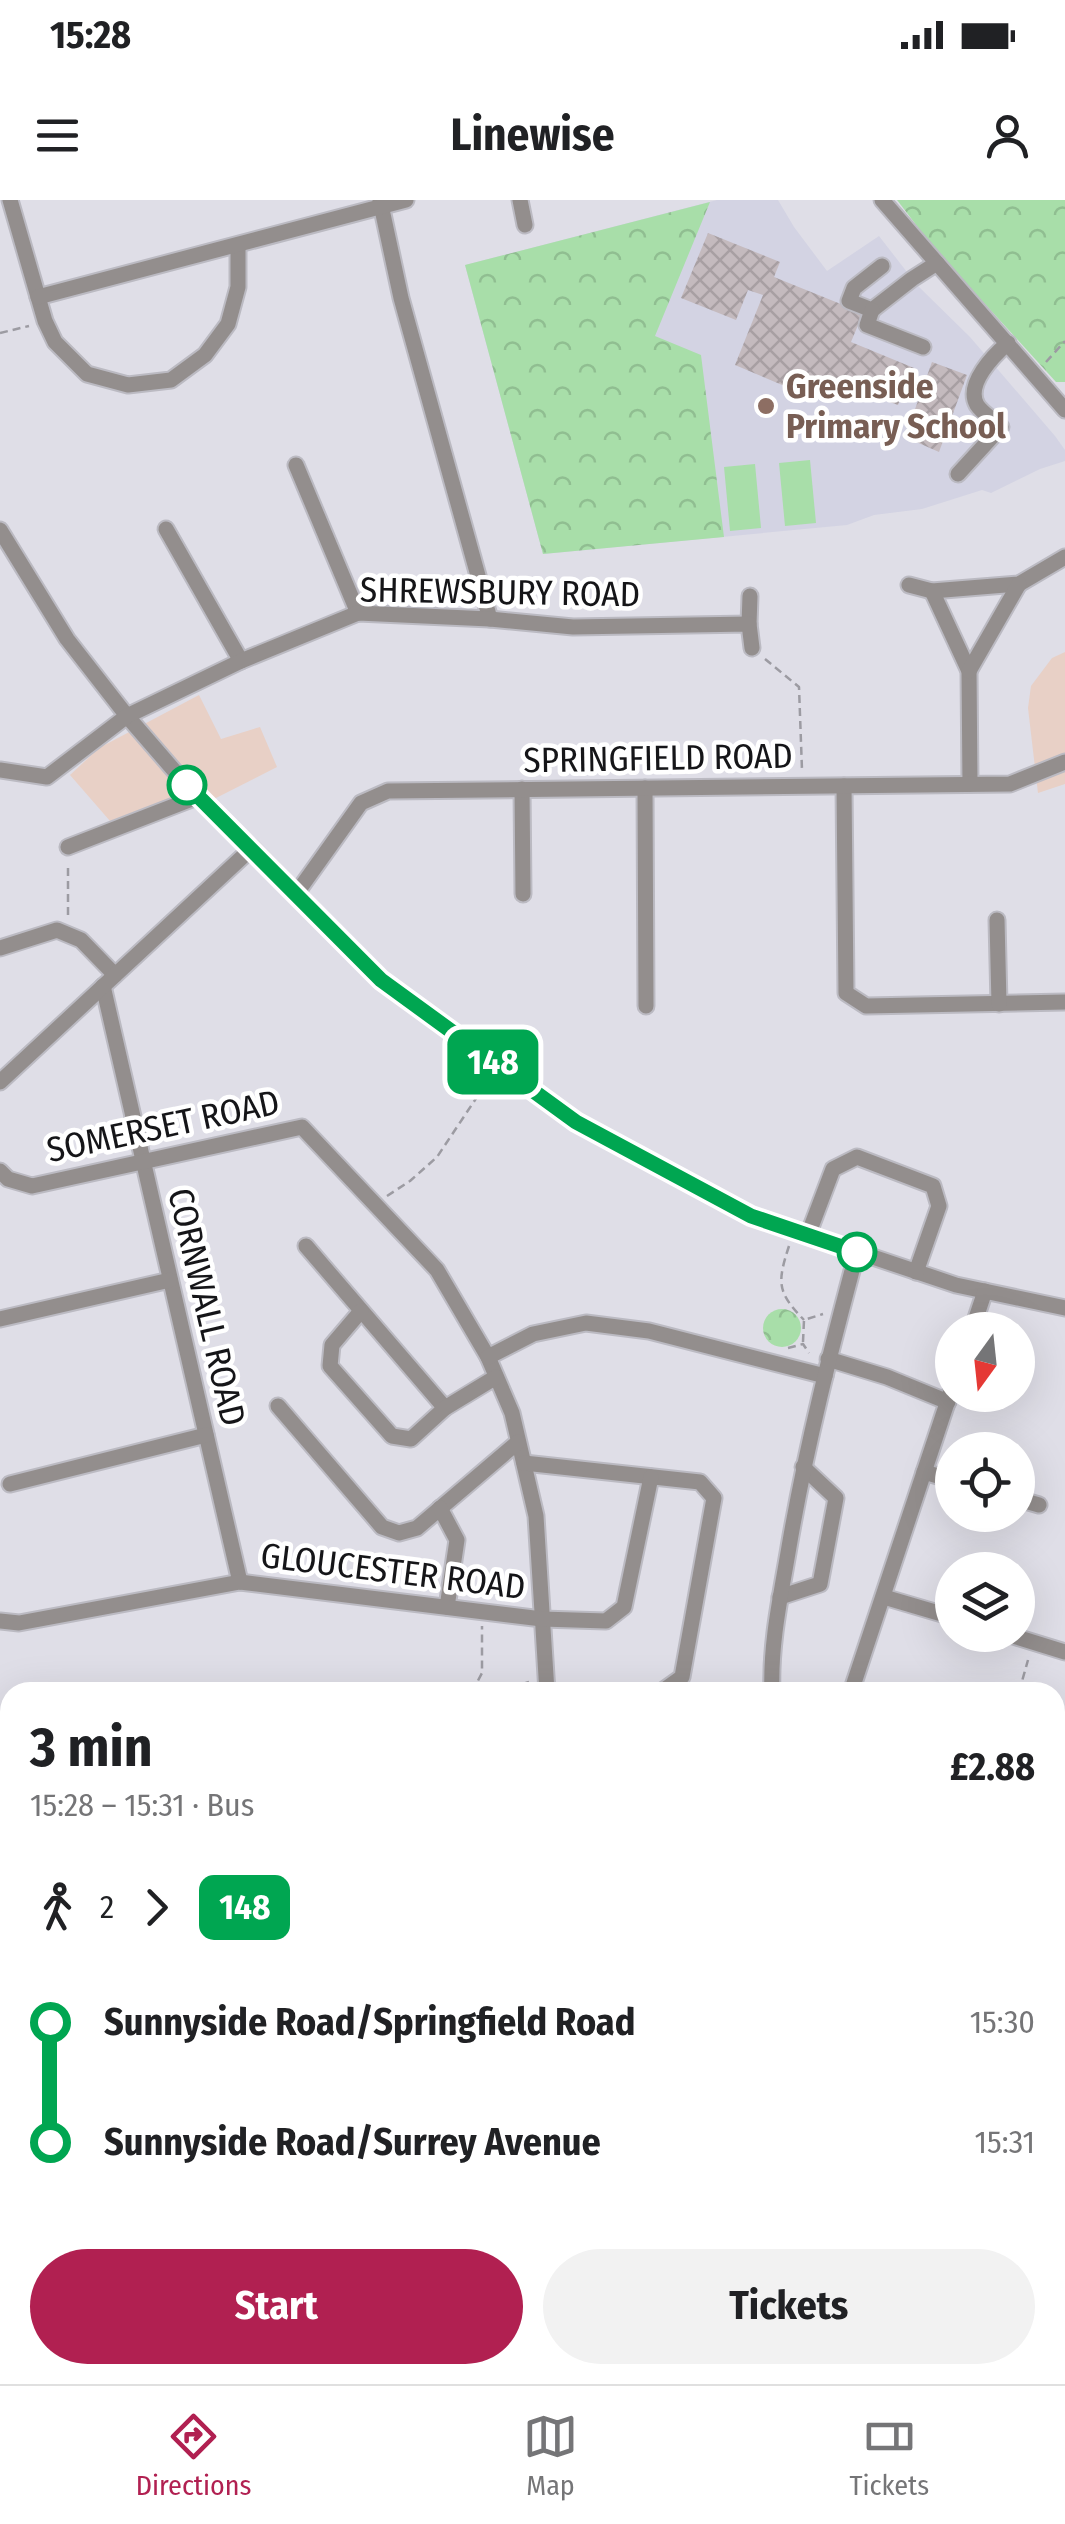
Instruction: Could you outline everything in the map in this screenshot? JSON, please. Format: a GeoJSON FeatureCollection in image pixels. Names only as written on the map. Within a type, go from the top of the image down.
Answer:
{"type":"FeatureCollection","features":[{"type":"Feature","properties":{"kind":"street"},"geometry":{"type":"LineString","coordinates":[[10,200],[45,321],[55,342],[86,374],[128,385],[171,380],[205,355],[228,324],[238,287],[238,244]]}},
{"type":"Feature","properties":{"kind":"street"},"geometry":{"type":"LineString","coordinates":[[38,297],[381,203],[406,200]]}},
{"type":"Feature","properties":{"kind":"street"},"geometry":{"type":"LineString","coordinates":[[520,200],[525,225]]}},
{"type":"Feature","properties":{"kind":"street"},"geometry":{"type":"LineString","coordinates":[[882,200],[1065,410]]}},
{"type":"Feature","properties":{"kind":"street"},"geometry":{"type":"LineString","coordinates":[[381,203],[401,298],[490,619]]}},
{"type":"Feature","properties":{"kind":"street"},"geometry":{"type":"LineString","coordinates":[[923,347],[866,325],[872,310],[937,263]]}},
{"type":"Feature","properties":{"kind":"street"},"geometry":{"type":"LineString","coordinates":[[872,310],[850,301],[854,288],[882,266]]}},
{"type":"Feature","properties":{"kind":"street"},"geometry":{"type":"LineString","coordinates":[[958,474],[1001,427],[975,397],[984,367],[1008,343]]}},
{"type":"Feature","properties":{"kind":"street"},"geometry":{"type":"LineString","coordinates":[[296,465],[358,613]]}},
{"type":"Feature","properties":{"kind":"street"},"geometry":{"type":"LineString","coordinates":[[166,528],[242,661]]}},
{"type":"Feature","properties":{"kind":"street"},"geometry":{"type":"LineString","coordinates":[[0,530],[67,639],[127,716],[197,797],[381,980],[576,1122],[751,1216],[956,1286],[1065,1308]]}},
{"type":"Feature","properties":{"kind":"street"},"geometry":{"type":"LineString","coordinates":[[909,585],[932,591],[1020,584],[1065,557]]}},
{"type":"Feature","properties":{"kind":"street"},"geometry":{"type":"LineString","coordinates":[[969,671],[1020,584]]}},
{"type":"Feature","properties":{"kind":"street"},"geometry":{"type":"LineString","coordinates":[[932,591],[969,671],[970,784]]}},
{"type":"Feature","properties":{"kind":"street"},"geometry":{"type":"LineString","coordinates":[[750,596],[752,648]]}},
{"type":"Feature","properties":{"kind":"street","name":"SHREWSBURY ROAD"},"geometry":{"type":"LineString","coordinates":[[0,770],[48,777],[127,716],[242,661],[358,613],[573,626],[750,624]]}},
{"type":"Feature","properties":{"kind":"street","name":"SPRINGFIELD ROAD"},"geometry":{"type":"LineString","coordinates":[[296,894],[361,803],[388,790],[1010,784],[1065,762]]}},
{"type":"Feature","properties":{"kind":"street"},"geometry":{"type":"LineString","coordinates":[[844,786],[846,994],[866,1006],[1065,1002]]}},
{"type":"Feature","properties":{"kind":"street"},"geometry":{"type":"LineString","coordinates":[[645,788],[646,1006]]}},
{"type":"Feature","properties":{"kind":"street"},"geometry":{"type":"LineString","coordinates":[[522,789],[522,894]]}},
{"type":"Feature","properties":{"kind":"street"},"geometry":{"type":"LineString","coordinates":[[68,846],[197,797]]}},
{"type":"Feature","properties":{"kind":"street"},"geometry":{"type":"LineString","coordinates":[[0,1082],[252,848]]}},
{"type":"Feature","properties":{"kind":"street"},"geometry":{"type":"LineString","coordinates":[[997,920],[999,1004]]}},
{"type":"Feature","properties":{"kind":"street"},"geometry":{"type":"LineString","coordinates":[[0,948],[57,930],[81,940],[109,980]]}},
{"type":"Feature","properties":{"kind":"street","name":"CORNWALL ROAD"},"geometry":{"type":"LineString","coordinates":[[109,980],[144,1163],[240,1582]]}},
{"type":"Feature","properties":{"kind":"street","name":"SOMERSET ROAD"},"geometry":{"type":"LineString","coordinates":[[0,1170],[8,1179],[32,1186],[302,1126],[437,1270],[488,1358],[512,1413],[536,1516],[546,1682]]}},
{"type":"Feature","properties":{"kind":"street"},"geometry":{"type":"LineString","coordinates":[[801,1233],[834,1169],[857,1157],[933,1186],[938,1206],[916,1272]]}},
{"type":"Feature","properties":{"kind":"street"},"geometry":{"type":"LineString","coordinates":[[306,1246],[445,1408]]}},
{"type":"Feature","properties":{"kind":"street"},"geometry":{"type":"LineString","coordinates":[[772,1682],[773,1640],[803,1467],[857,1252]]}},
{"type":"Feature","properties":{"kind":"street"},"geometry":{"type":"LineString","coordinates":[[0,1319],[170,1280]]}},
{"type":"Feature","properties":{"kind":"street"},"geometry":{"type":"LineString","coordinates":[[978,1312],[985,1291]]}},
{"type":"Feature","properties":{"kind":"street"},"geometry":{"type":"LineString","coordinates":[[361,1311],[332,1345],[330,1366],[392,1436],[412,1439],[445,1408],[496,1377]]}},
{"type":"Feature","properties":{"kind":"street"},"geometry":{"type":"LineString","coordinates":[[488,1358],[533,1334],[586,1323],[649,1331],[824,1376]]}},
{"type":"Feature","properties":{"kind":"street"},"geometry":{"type":"LineString","coordinates":[[828,1359],[935,1390]]}},
{"type":"Feature","properties":{"kind":"street"},"geometry":{"type":"LineString","coordinates":[[278,1406],[382,1528],[398,1533],[417,1528],[518,1442]]}},
{"type":"Feature","properties":{"kind":"street"},"geometry":{"type":"LineString","coordinates":[[854,1682],[944,1412]]}},
{"type":"Feature","properties":{"kind":"street"},"geometry":{"type":"LineString","coordinates":[[10,1484],[206,1435]]}},
{"type":"Feature","properties":{"kind":"street"},"geometry":{"type":"LineString","coordinates":[[524,1463],[700,1482],[714,1498],[682,1678],[676,1682]]}},
{"type":"Feature","properties":{"kind":"street"},"geometry":{"type":"LineString","coordinates":[[780,1597],[820,1584],[836,1498],[803,1467]]}},
{"type":"Feature","properties":{"kind":"street"},"geometry":{"type":"LineString","coordinates":[[924,1472],[935,1475]]}},
{"type":"Feature","properties":{"kind":"street","name":"GLOUCESTER ROAD"},"geometry":{"type":"LineString","coordinates":[[0,1621],[19,1624],[240,1582],[542,1619],[606,1620],[624,1607],[651,1477]]}},
{"type":"Feature","properties":{"kind":"street"},"geometry":{"type":"LineString","coordinates":[[1035,1504],[1039,1505]]}},
{"type":"Feature","properties":{"kind":"street"},"geometry":{"type":"LineString","coordinates":[[440,1508],[456,1540],[447,1607]]}},
{"type":"Feature","properties":{"kind":"street"},"geometry":{"type":"LineString","coordinates":[[884,1596],[935,1612]]}},
{"type":"Feature","properties":{"kind":"street"},"geometry":{"type":"LineString","coordinates":[[1035,1642],[1065,1652]]}},
{"type":"Feature","properties":{"kind":"path"},"geometry":{"type":"LineString","coordinates":[[0,333],[45,321]]}},
{"type":"Feature","properties":{"kind":"path"},"geometry":{"type":"LineString","coordinates":[[1034,374],[1065,341]]}},
{"type":"Feature","properties":{"kind":"path"},"geometry":{"type":"LineString","coordinates":[[752,648],[799,687],[803,786]]}},
{"type":"Feature","properties":{"kind":"path"},"geometry":{"type":"LineString","coordinates":[[68,846],[68,934]]}},
{"type":"Feature","properties":{"kind":"path"},"geometry":{"type":"LineString","coordinates":[[376,1203],[437,1157],[498,1065]]}},
{"type":"Feature","properties":{"kind":"path"},"geometry":{"type":"LineString","coordinates":[[801,1233],[780,1273],[785,1300],[804,1320],[802,1344]]}},
{"type":"Feature","properties":{"kind":"path"},"geometry":{"type":"LineString","coordinates":[[804,1320],[842,1308]]}},
{"type":"Feature","properties":{"kind":"path"},"geometry":{"type":"LineString","coordinates":[[477,1682],[482,1673],[483,1611]]}},
{"type":"Feature","properties":{"kind":"path"},"geometry":{"type":"LineString","coordinates":[[1022,1682],[1031,1652]]}},
{"type":"Feature","properties":{"kind":"shaded area","name":"Greenside Primary School"},"geometry":{"type":"Polygon","coordinates":[[[717,200],[778,200],[827,271],[879,236],[917,285],[970,337],[1055,436],[1065,450],[1065,461],[991,493],[982,490],[922,509],[874,515],[847,525],[543,554],[465,265],[717,200]]]}},
{"type":"Feature","properties":{"kind":"shaded area"},"geometry":{"type":"Polygon","coordinates":[[[1065,652],[1065,784],[1038,793],[1028,708],[1031,686],[1052,658],[1065,652]]]}},
{"type":"Feature","properties":{"kind":"shaded area"},"geometry":{"type":"Polygon","coordinates":[[[199,695],[221,739],[260,727],[277,767],[214,799],[199,787],[110,821],[70,775],[99,748],[199,695]]]}},
{"type":"Feature","properties":{"kind":"green space"},"geometry":{"type":"Polygon","coordinates":[[[897,200],[1065,200],[1065,382],[1056,382],[933,247],[897,200]]]}},
{"type":"Feature","properties":{"kind":"green space"},"geometry":{"type":"Polygon","coordinates":[[[710,202],[655,336],[701,355],[724,537],[543,554],[465,265],[710,202]]]}},
{"type":"Feature","properties":{"kind":"green space"},"geometry":{"type":"Polygon","coordinates":[[[810,460],[816,523],[785,526],[779,463],[810,460]]]}},
{"type":"Feature","properties":{"kind":"green space"},"geometry":{"type":"Polygon","coordinates":[[[755,464],[761,528],[730,531],[724,467],[755,464]]]}},
{"type":"Feature","properties":{"kind":"green space"},"geometry":{"type":"Polygon","coordinates":[[[782,1309],[795,1315],[801,1328],[795,1341],[782,1347],[769,1341],[763,1328],[769,1315],[782,1309]]]}},
{"type":"Feature","properties":{"kind":"building"},"geometry":{"type":"Polygon","coordinates":[[[708,233],[780,262],[774,277],[863,313],[851,342],[914,368],[898,405],[821,377],[813,398],[735,365],[763,295],[748,290],[736,320],[681,298],[708,233]]]}},
{"type":"Feature","properties":{"kind":"building"},"geometry":{"type":"Polygon","coordinates":[[[932,362],[967,375],[939,452],[905,437],[932,362]]]}},
{"type":"Feature","properties":{"kind":"bus line","name":"148"},"geometry":{"type":"LineString","coordinates":[[187,785],[381,980],[576,1122],[751,1216],[857,1252]]}},
{"type":"Feature","properties":{"kind":"place","name":"Greenside Primary School"},"geometry":{"type":"Point","coordinates":[766,406]}}]}
